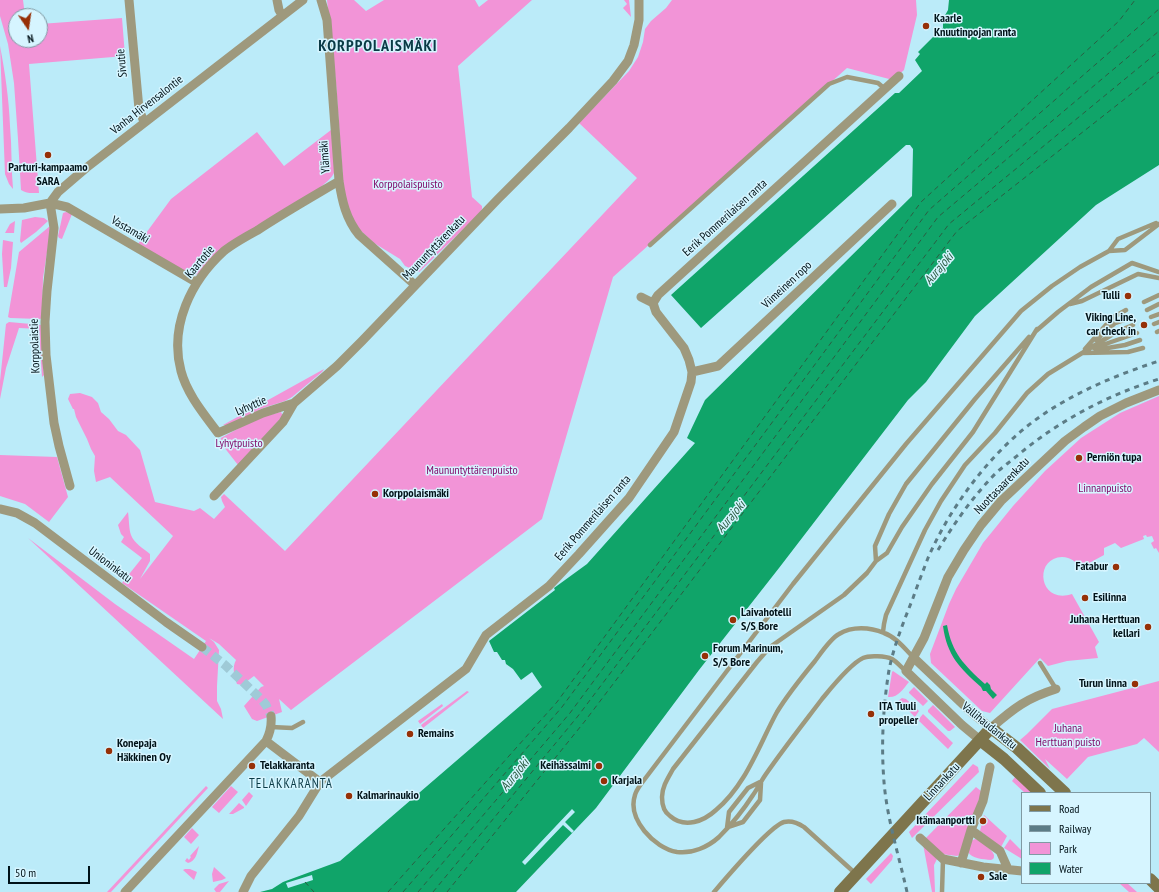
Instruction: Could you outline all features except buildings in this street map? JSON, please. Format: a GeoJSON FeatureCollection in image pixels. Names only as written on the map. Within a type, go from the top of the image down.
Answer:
{"type":"FeatureCollection","features":[{"type":"Feature","properties":{"kind":"street","name":"Sivutie"},"geometry":{"type":"LineString","coordinates":[[129,0],[138,109],[144,122]]}},
{"type":"Feature","properties":{"kind":"street"},"geometry":{"type":"LineString","coordinates":[[277,0],[279,10],[282,15]]}},
{"type":"Feature","properties":{"kind":"street","name":"Vanha Hirvensalontie"},"geometry":{"type":"LineString","coordinates":[[50,203],[58,192],[144,122],[302,0]]}},
{"type":"Feature","properties":{"kind":"street","name":"Ylämäki"},"geometry":{"type":"LineString","coordinates":[[320,0],[327,20],[339,181],[344,207],[353,227],[366,241],[415,285]]}},
{"type":"Feature","properties":{"kind":"street","name":"Maununtyttärenkatu"},"geometry":{"type":"LineString","coordinates":[[214,496],[283,422],[294,403],[337,366],[362,341],[498,199],[590,107],[613,81],[628,61],[634,45],[639,20],[639,0]]}},
{"type":"Feature","properties":{"kind":"street","name":"Eerik Pommerilaisen ranta"},"geometry":{"type":"LineString","coordinates":[[320,782],[466,669],[486,635],[549,586],[629,498],[674,432],[691,382],[692,372],[684,348],[656,312],[653,303],[658,295],[899,76]]}},
{"type":"Feature","properties":{"kind":"street","name":"Kaartotie"},"geometry":{"type":"LineString","coordinates":[[218,433],[188,389],[181,371],[179,358],[178,341],[181,318],[196,282],[213,262],[226,250],[339,181]]}},
{"type":"Feature","properties":{"kind":"street"},"geometry":{"type":"LineString","coordinates":[[0,209],[24,208],[50,203]]}},
{"type":"Feature","properties":{"kind":"street","name":"Vastamäki"},"geometry":{"type":"LineString","coordinates":[[50,203],[67,207],[196,282]]}},
{"type":"Feature","properties":{"kind":"street","name":"Korppolaistie"},"geometry":{"type":"LineString","coordinates":[[50,203],[54,228],[45,322],[46,355],[54,423],[70,486]]}},
{"type":"Feature","properties":{"kind":"street","name":"Viimeinen ropo"},"geometry":{"type":"LineString","coordinates":[[692,372],[718,366],[892,204]]}},
{"type":"Feature","properties":{"kind":"street"},"geometry":{"type":"LineString","coordinates":[[641,297],[653,303]]}},
{"type":"Feature","properties":{"kind":"street","name":"Nuottasaarenkatu"},"geometry":{"type":"LineString","coordinates":[[906,671],[924,638],[952,570],[981,525],[1001,500],[1065,441],[1084,427],[1100,416],[1126,403],[1159,390]]}},
{"type":"Feature","properties":{"kind":"street","name":"Lyhyttie"},"geometry":{"type":"LineString","coordinates":[[218,433],[263,413],[294,403]]}},
{"type":"Feature","properties":{"kind":"street","name":"Unioninkatu"},"geometry":{"type":"LineString","coordinates":[[0,509],[17,513],[35,523],[166,622],[202,647]]}},
{"type":"Feature","properties":{"kind":"street","name":"Vallihaudankatu"},"geometry":{"type":"LineString","coordinates":[[914,658],[973,714],[1017,748],[1064,792]]}},
{"type":"Feature","properties":{"kind":"street","name":"Vallihaudankatu"},"geometry":{"type":"LineString","coordinates":[[906,671],[962,725],[1004,759],[1039,792]]}},
{"type":"Feature","properties":{"kind":"street","name":"Linnankatu"},"geometry":{"type":"LineString","coordinates":[[840,892],[991,728],[1025,701],[1056,689]]}},
{"type":"Feature","properties":{"kind":"street"},"geometry":{"type":"LineString","coordinates":[[125,892],[266,741],[271,726],[271,716]]}},
{"type":"Feature","properties":{"kind":"street"},"geometry":{"type":"LineString","coordinates":[[243,892],[251,876],[300,816],[320,782],[266,741]]}},
{"type":"Feature","properties":{"kind":"street"},"geometry":{"type":"LineString","coordinates":[[961,863],[971,830],[983,801],[990,768]]}},
{"type":"Feature","properties":{"kind":"street"},"geometry":{"type":"LineString","coordinates":[[971,830],[1000,851],[1008,869]]}},
{"type":"Feature","properties":{"kind":"street"},"geometry":{"type":"LineString","coordinates":[[920,838],[943,859],[983,868],[1021,871]]}},
{"type":"Feature","properties":{"kind":"street"},"geometry":{"type":"LineString","coordinates":[[1151,880],[1159,888]]}},
{"type":"Feature","properties":{"kind":"lane"},"geometry":{"type":"LineString","coordinates":[[650,245],[829,84],[847,77],[878,83],[885,88]]}},
{"type":"Feature","properties":{"kind":"lane"},"geometry":{"type":"LineString","coordinates":[[906,671],[892,659],[880,657],[870,656],[863,658],[856,663],[828,692],[790,740],[753,795],[727,828],[709,845],[700,849],[676,852],[665,848],[645,832],[638,822],[634,810],[635,794],[646,778],[793,584],[906,444],[991,345],[1021,311],[1052,286],[1080,267],[1110,251],[1125,250],[1159,223]]}},
{"type":"Feature","properties":{"kind":"lane"},"geometry":{"type":"LineString","coordinates":[[1110,251],[1118,239],[1159,223]]}},
{"type":"Feature","properties":{"kind":"lane"},"geometry":{"type":"LineString","coordinates":[[876,561],[875,546],[889,514],[906,484],[975,399],[1037,329],[1091,287],[1132,263],[1159,272]]}},
{"type":"Feature","properties":{"kind":"lane"},"geometry":{"type":"LineString","coordinates":[[1068,304],[1082,301],[1138,274],[1159,278]]}},
{"type":"Feature","properties":{"kind":"lane"},"geometry":{"type":"LineString","coordinates":[[1144,302],[1159,296]]}},
{"type":"Feature","properties":{"kind":"lane"},"geometry":{"type":"LineString","coordinates":[[1147,310],[1159,304]]}},
{"type":"Feature","properties":{"kind":"lane"},"geometry":{"type":"LineString","coordinates":[[1081,353],[1112,318],[1126,310]]}},
{"type":"Feature","properties":{"kind":"lane"},"geometry":{"type":"LineString","coordinates":[[1151,318],[1159,314]]}},
{"type":"Feature","properties":{"kind":"lane"},"geometry":{"type":"LineString","coordinates":[[1081,353],[1115,323],[1130,318]]}},
{"type":"Feature","properties":{"kind":"lane"},"geometry":{"type":"LineString","coordinates":[[883,632],[886,615],[925,530],[940,501],[965,465],[995,433],[1027,393],[1048,374],[1118,331],[1133,325]]}},
{"type":"Feature","properties":{"kind":"lane"},"geometry":{"type":"LineString","coordinates":[[914,658],[897,641],[883,632],[861,628],[838,634],[788,694],[758,751],[729,797],[709,816],[695,822],[687,823],[674,820],[665,811],[662,798],[663,790],[673,769],[770,647],[844,596],[867,573],[876,561],[887,553],[932,484],[973,432],[1037,329]]}},
{"type":"Feature","properties":{"kind":"lane"},"geometry":{"type":"LineString","coordinates":[[1081,353],[1136,333]]}},
{"type":"Feature","properties":{"kind":"lane"},"geometry":{"type":"LineString","coordinates":[[1081,353],[1124,345],[1140,340]]}},
{"type":"Feature","properties":{"kind":"lane"},"geometry":{"type":"LineString","coordinates":[[1081,353],[1128,352],[1143,348]]}},
{"type":"Feature","properties":{"kind":"lane"},"geometry":{"type":"LineString","coordinates":[[1040,663],[1056,689]]}},
{"type":"Feature","properties":{"kind":"lane"},"geometry":{"type":"LineString","coordinates":[[271,726],[289,728],[303,722]]}},
{"type":"Feature","properties":{"kind":"lane"},"geometry":{"type":"LineString","coordinates":[[727,828],[729,812],[748,788],[761,782]]}},
{"type":"Feature","properties":{"kind":"lane"},"geometry":{"type":"LineString","coordinates":[[727,828],[743,822],[760,800],[761,782]]}},
{"type":"Feature","properties":{"kind":"lane"},"geometry":{"type":"LineString","coordinates":[[714,892],[762,839],[778,825],[784,822],[792,821],[804,827],[856,874]]}},
{"type":"Feature","properties":{"kind":"lane"},"geometry":{"type":"LineString","coordinates":[[942,892],[943,859]]}},
{"type":"Feature","properties":{"kind":"green space"},"geometry":{"type":"Polygon","coordinates":[[[0,0],[23,0],[24,8],[8,8],[8,44],[0,16],[0,0]]]}},
{"type":"Feature","properties":{"kind":"green space","name":"Korppolaispuisto"},"geometry":{"type":"Polygon","coordinates":[[[327,0],[354,0],[366,11],[384,0],[475,0],[479,7],[488,0],[532,0],[458,66],[472,197],[482,206],[482,209],[479,214],[419,272],[405,266],[400,259],[374,243],[360,230],[350,214],[344,194],[336,83],[327,0]]]}},
{"type":"Feature","properties":{"kind":"green space"},"geometry":{"type":"Polygon","coordinates":[[[624,0],[629,0],[631,17],[623,8],[627,4],[624,0]]]}},
{"type":"Feature","properties":{"kind":"green space","name":"Maununtyttärenpuisto"},"geometry":{"type":"Polygon","coordinates":[[[672,0],[916,0],[917,15],[904,70],[893,80],[847,68],[613,277],[542,519],[291,710],[279,699],[282,712],[257,721],[252,719],[244,706],[261,687],[264,686],[254,676],[242,685],[237,684],[234,672],[236,660],[219,644],[209,638],[214,642],[219,650],[217,701],[221,709],[223,719],[28,538],[115,604],[194,659],[206,641],[122,583],[142,558],[121,542],[124,537],[121,534],[118,525],[128,512],[132,538],[139,546],[150,554],[150,561],[140,579],[173,536],[110,477],[96,482],[94,471],[95,456],[68,399],[70,394],[80,393],[92,397],[98,403],[101,412],[109,419],[118,431],[126,435],[140,450],[155,502],[194,511],[200,508],[214,519],[225,507],[221,497],[224,494],[285,551],[637,178],[579,123],[629,71],[638,57],[643,42],[645,29],[672,0]]]}},
{"type":"Feature","properties":{"kind":"green space"},"geometry":{"type":"Polygon","coordinates":[[[122,18],[125,56],[29,64],[39,193],[27,193],[21,190],[14,83],[9,48],[48,48],[48,23],[122,18]]]}},
{"type":"Feature","properties":{"kind":"green space"},"geometry":{"type":"Polygon","coordinates":[[[0,46],[9,106],[13,189],[5,174],[0,46]]]}},
{"type":"Feature","properties":{"kind":"green space"},"geometry":{"type":"Polygon","coordinates":[[[331,130],[334,173],[330,179],[321,187],[193,277],[138,244],[171,199],[257,132],[284,166],[331,130]]]}},
{"type":"Feature","properties":{"kind":"green space"},"geometry":{"type":"Polygon","coordinates":[[[66,212],[72,214],[62,239],[58,236],[63,213],[66,212]]]}},
{"type":"Feature","properties":{"kind":"green space"},"geometry":{"type":"Polygon","coordinates":[[[35,217],[44,218],[48,221],[21,243],[22,220],[35,217]]]}},
{"type":"Feature","properties":{"kind":"green space"},"geometry":{"type":"Polygon","coordinates":[[[15,221],[14,233],[5,233],[10,224],[15,221]]]}},
{"type":"Feature","properties":{"kind":"green space"},"geometry":{"type":"Polygon","coordinates":[[[50,226],[43,278],[42,318],[10,318],[8,317],[19,252],[50,226]]]}},
{"type":"Feature","properties":{"kind":"green space"},"geometry":{"type":"Polygon","coordinates":[[[3,240],[13,242],[11,268],[7,287],[4,287],[2,254],[3,240]]]}},
{"type":"Feature","properties":{"kind":"green space"},"geometry":{"type":"Polygon","coordinates":[[[9,322],[42,325],[44,375],[42,377],[39,329],[19,328],[6,368],[0,399],[0,381],[6,324],[9,322]]]}},
{"type":"Feature","properties":{"kind":"green space"},"geometry":{"type":"Polygon","coordinates":[[[324,369],[292,397],[285,401],[263,408],[228,425],[223,425],[324,369]]]}},
{"type":"Feature","properties":{"kind":"green space","name":"Linnanpuisto"},"geometry":{"type":"Polygon","coordinates":[[[1159,396],[1159,553],[1156,548],[1154,549],[1151,543],[1154,541],[1152,536],[1147,537],[1146,535],[1143,536],[1144,539],[1121,548],[1115,543],[1104,548],[1104,555],[1080,568],[1075,562],[1068,558],[1062,557],[1053,559],[1047,565],[1044,572],[1044,580],[1047,587],[1052,593],[1061,596],[1072,594],[1099,642],[1095,647],[1098,658],[1067,661],[1048,666],[1040,658],[990,713],[982,711],[931,663],[930,654],[956,589],[983,543],[1013,506],[1045,471],[1081,438],[1120,413],[1159,396]]]}},
{"type":"Feature","properties":{"kind":"green space","name":"Lyhytpuisto"},"geometry":{"type":"Polygon","coordinates":[[[281,412],[283,416],[238,465],[220,442],[221,438],[265,416],[281,412]]]}},
{"type":"Feature","properties":{"kind":"green space"},"geometry":{"type":"Polygon","coordinates":[[[0,455],[57,457],[68,497],[49,522],[25,504],[0,496],[0,455]]]}},
{"type":"Feature","properties":{"kind":"green space"},"geometry":{"type":"Polygon","coordinates":[[[893,671],[909,682],[897,695],[888,697],[892,672],[893,671]]]}},
{"type":"Feature","properties":{"kind":"green space","name":"Juhana Herttuan puisto"},"geometry":{"type":"Polygon","coordinates":[[[1159,681],[1159,752],[1144,738],[1137,744],[1088,757],[1067,779],[1045,759],[1050,769],[1020,740],[1052,709],[1159,681]]]}},
{"type":"Feature","properties":{"kind":"green space"},"geometry":{"type":"Polygon","coordinates":[[[914,687],[928,701],[923,706],[909,693],[914,687]]]}},
{"type":"Feature","properties":{"kind":"green space"},"geometry":{"type":"Polygon","coordinates":[[[467,691],[469,692],[423,728],[421,725],[467,691]]]}},
{"type":"Feature","properties":{"kind":"green space"},"geometry":{"type":"Polygon","coordinates":[[[902,698],[906,699],[919,711],[915,717],[901,703],[899,705],[898,701],[902,698]]]}},
{"type":"Feature","properties":{"kind":"green space"},"geometry":{"type":"Polygon","coordinates":[[[442,704],[443,706],[420,724],[418,721],[442,704]]]}},
{"type":"Feature","properties":{"kind":"green space"},"geometry":{"type":"Polygon","coordinates":[[[933,705],[955,727],[948,731],[928,712],[933,705]]]}},
{"type":"Feature","properties":{"kind":"green space"},"geometry":{"type":"Polygon","coordinates":[[[923,714],[953,743],[948,749],[918,720],[923,714]]]}},
{"type":"Feature","properties":{"kind":"green space"},"geometry":{"type":"Polygon","coordinates":[[[973,764],[978,767],[979,772],[912,838],[909,832],[973,764]]]}},
{"type":"Feature","properties":{"kind":"green space"},"geometry":{"type":"Polygon","coordinates":[[[1015,777],[1031,792],[1024,792],[1012,781],[1015,777]]]}},
{"type":"Feature","properties":{"kind":"green space"},"geometry":{"type":"Polygon","coordinates":[[[206,786],[208,788],[111,892],[107,892],[206,786]]]}},
{"type":"Feature","properties":{"kind":"green space"},"geometry":{"type":"Polygon","coordinates":[[[231,786],[238,792],[219,813],[212,807],[231,786]]]}},
{"type":"Feature","properties":{"kind":"green space"},"geometry":{"type":"Polygon","coordinates":[[[976,787],[981,791],[981,794],[959,855],[941,854],[924,840],[976,787]]]}},
{"type":"Feature","properties":{"kind":"green space"},"geometry":{"type":"Polygon","coordinates":[[[249,792],[253,796],[246,806],[242,800],[249,792]]]}},
{"type":"Feature","properties":{"kind":"green space"},"geometry":{"type":"Polygon","coordinates":[[[239,803],[244,808],[233,814],[229,814],[239,803]]]}},
{"type":"Feature","properties":{"kind":"green space"},"geometry":{"type":"Polygon","coordinates":[[[984,815],[1007,836],[1001,847],[980,831],[984,815]]]}},
{"type":"Feature","properties":{"kind":"green space"},"geometry":{"type":"Polygon","coordinates":[[[192,828],[199,835],[191,844],[184,837],[192,828]]]}},
{"type":"Feature","properties":{"kind":"green space"},"geometry":{"type":"Polygon","coordinates":[[[975,839],[983,843],[993,853],[993,859],[978,858],[972,856],[968,852],[971,841],[975,839]]]}},
{"type":"Feature","properties":{"kind":"green space"},"geometry":{"type":"Polygon","coordinates":[[[1010,839],[1021,850],[1021,858],[1004,848],[1010,839]]]}},
{"type":"Feature","properties":{"kind":"green space"},"geometry":{"type":"Polygon","coordinates":[[[923,844],[937,859],[934,865],[935,892],[932,892],[923,844]]]}},
{"type":"Feature","properties":{"kind":"green space"},"geometry":{"type":"Polygon","coordinates":[[[199,846],[193,860],[188,863],[185,861],[187,858],[189,860],[191,857],[190,856],[199,846]]]}},
{"type":"Feature","properties":{"kind":"green space"},"geometry":{"type":"Polygon","coordinates":[[[891,853],[893,856],[892,860],[871,884],[866,879],[891,853]]]}},
{"type":"Feature","properties":{"kind":"green space"},"geometry":{"type":"Polygon","coordinates":[[[214,867],[226,878],[213,882],[212,874],[214,867]]]}},
{"type":"Feature","properties":{"kind":"green space"},"geometry":{"type":"Polygon","coordinates":[[[190,869],[197,872],[194,880],[183,870],[190,869]]]}},
{"type":"Feature","properties":{"kind":"green space"},"geometry":{"type":"Polygon","coordinates":[[[229,881],[220,892],[216,892],[214,889],[219,884],[229,881]]]}},
{"type":"Feature","properties":{"kind":"green space"},"geometry":{"type":"Polygon","coordinates":[[[1120,884],[1128,884],[1137,892],[1129,892],[1120,884]]]}},
{"type":"Feature","properties":{"kind":"water","name":"Aurajoki"},"geometry":{"type":"Polygon","coordinates":[[[949,0],[1159,0],[1159,165],[1096,205],[975,316],[926,382],[908,400],[699,670],[596,808],[516,892],[260,892],[272,889],[283,882],[340,861],[542,687],[532,672],[521,680],[513,669],[506,664],[505,660],[502,660],[497,652],[494,652],[489,641],[555,590],[554,588],[587,564],[695,443],[687,438],[705,400],[912,196],[913,149],[910,145],[906,145],[701,328],[671,295],[895,93],[899,93],[922,71],[915,60],[920,54],[918,52],[943,28],[943,19],[948,10],[949,0]]]}},
{"type":"Feature","properties":{"kind":"water"},"geometry":{"type":"Polygon","coordinates":[[[947,625],[952,643],[960,658],[985,684],[987,682],[990,685],[991,689],[997,695],[993,699],[967,674],[951,653],[943,626],[947,625]]]}},
{"type":"Feature","properties":{"kind":"pier"},"geometry":{"type":"Polygon","coordinates":[[[572,809],[575,812],[565,822],[574,831],[572,833],[563,825],[525,865],[522,862],[572,809]]]}},
{"type":"Feature","properties":{"kind":"pier"},"geometry":{"type":"Polygon","coordinates":[[[312,875],[313,880],[288,888],[286,883],[312,875]]]}},
{"type":"Feature","properties":{"kind":"ferry route"},"geometry":{"type":"LineString","coordinates":[[388,892],[557,702],[921,202],[1119,21],[1135,0]]}},
{"type":"Feature","properties":{"kind":"ferry route"},"geometry":{"type":"LineString","coordinates":[[403,892],[562,707],[929,210],[1159,9]]}},
{"type":"Feature","properties":{"kind":"ferry route"},"geometry":{"type":"LineString","coordinates":[[418,892],[570,713],[938,217],[1159,31]]}},
{"type":"Feature","properties":{"kind":"ferry route"},"geometry":{"type":"LineString","coordinates":[[433,892],[578,716],[949,224],[1159,51]]}},
{"type":"Feature","properties":{"kind":"ferry route"},"geometry":{"type":"LineString","coordinates":[[447,892],[585,721],[957,231],[1159,72]]}},
{"type":"Feature","properties":{"kind":"ferry route"},"geometry":{"type":"LineString","coordinates":[[305,882],[314,892]]}},
{"type":"Feature","properties":{"kind":"tunnel"},"geometry":{"type":"LineString","coordinates":[[202,647],[225,665],[261,699],[266,705],[271,716]]}},
{"type":"Feature","properties":{"kind":"railway"},"geometry":{"type":"LineString","coordinates":[[907,892],[890,824],[884,782],[883,740],[885,698],[889,670],[894,651],[926,563],[936,541],[956,507],[979,475],[1019,433],[1050,410],[1085,390],[1122,374],[1159,361]]}},
{"type":"Feature","properties":{"kind":"railway"},"geometry":{"type":"LineString","coordinates":[[938,550],[951,529],[980,490],[997,472],[1034,442],[1085,410],[1140,385],[1159,379]]}},
{"type":"Feature","properties":{"kind":"place","name":"Kaarle Knuutinpojan ranta"},"geometry":{"type":"Point","coordinates":[926,26]}},
{"type":"Feature","properties":{"kind":"place","name":"Parturi-kampaamo SARA"},"geometry":{"type":"Point","coordinates":[48,155]}},
{"type":"Feature","properties":{"kind":"place","name":"Tulli"},"geometry":{"type":"Point","coordinates":[1128,296]}},
{"type":"Feature","properties":{"kind":"place","name":"Viking Line, car check in"},"geometry":{"type":"Point","coordinates":[1144,325]}},
{"type":"Feature","properties":{"kind":"place","name":"Perniön tupa"},"geometry":{"type":"Point","coordinates":[1079,458]}},
{"type":"Feature","properties":{"kind":"place","name":"Korppolaismäki"},"geometry":{"type":"Point","coordinates":[375,494]}},
{"type":"Feature","properties":{"kind":"place","name":"Fatabur"},"geometry":{"type":"Point","coordinates":[1116,567]}},
{"type":"Feature","properties":{"kind":"place","name":"Esilinna"},"geometry":{"type":"Point","coordinates":[1085,598]}},
{"type":"Feature","properties":{"kind":"place","name":"Laivahotelli S/S Bore"},"geometry":{"type":"Point","coordinates":[733,620]}},
{"type":"Feature","properties":{"kind":"place","name":"Juhana Herttuan kellari"},"geometry":{"type":"Point","coordinates":[1148,627]}},
{"type":"Feature","properties":{"kind":"place","name":"Forum Marinum, S/S Bore"},"geometry":{"type":"Point","coordinates":[705,656]}},
{"type":"Feature","properties":{"kind":"place","name":"Turun linna"},"geometry":{"type":"Point","coordinates":[1135,684]}},
{"type":"Feature","properties":{"kind":"place","name":"ITA Tuuli propeller"},"geometry":{"type":"Point","coordinates":[871,714]}},
{"type":"Feature","properties":{"kind":"place","name":"Remains"},"geometry":{"type":"Point","coordinates":[410,734]}},
{"type":"Feature","properties":{"kind":"place","name":"Konepaja Häkkinen Oy"},"geometry":{"type":"Point","coordinates":[109,751]}},
{"type":"Feature","properties":{"kind":"place","name":"Telakkaranta"},"geometry":{"type":"Point","coordinates":[252,766]}},
{"type":"Feature","properties":{"kind":"place","name":"Keihässalmi"},"geometry":{"type":"Point","coordinates":[599,766]}},
{"type":"Feature","properties":{"kind":"place","name":"Karjala"},"geometry":{"type":"Point","coordinates":[604,781]}},
{"type":"Feature","properties":{"kind":"place","name":"Kalmarinaukio"},"geometry":{"type":"Point","coordinates":[349,796]}},
{"type":"Feature","properties":{"kind":"place","name":"Itämaanportti"},"geometry":{"type":"Point","coordinates":[983,821]}},
{"type":"Feature","properties":{"kind":"place","name":"Sale"},"geometry":{"type":"Point","coordinates":[981,877]}},
{"type":"Feature","properties":{"kind":"district","name":"KORPPOLAISMÄKI"},"geometry":{"type":"Point","coordinates":[378,46]}},
{"type":"Feature","properties":{"kind":"district","name":"TELAKKARANTA"},"geometry":{"type":"Point","coordinates":[291,784]}}]}
